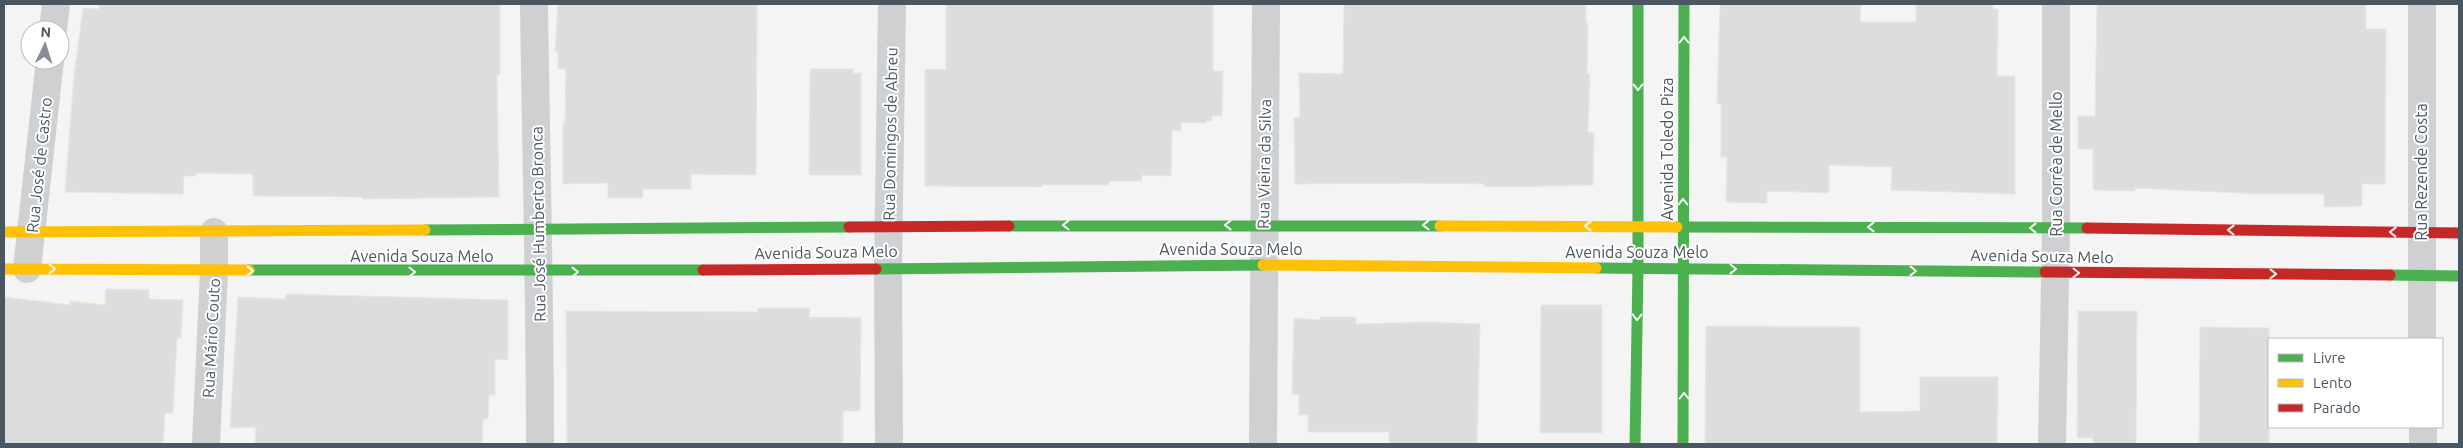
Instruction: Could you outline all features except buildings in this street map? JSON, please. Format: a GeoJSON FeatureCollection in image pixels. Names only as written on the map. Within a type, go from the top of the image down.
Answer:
{"type":"FeatureCollection","features":[{"type":"Feature","properties":{"kind":"street"},"geometry":{"type":"LineString","coordinates":[[54,20],[56,4]]}},
{"type":"Feature","properties":{"kind":"street","name":"Rua José Humberto Bronca"},"geometry":{"type":"LineString","coordinates":[[534,4],[537,230],[540,272],[540,444]]}},
{"type":"Feature","properties":{"kind":"street","name":"Rua Domingos de Abreu"},"geometry":{"type":"LineString","coordinates":[[889,444],[888,226],[892,4]]}},
{"type":"Feature","properties":{"kind":"street","name":"Rua Vieira da Silva"},"geometry":{"type":"LineString","coordinates":[[1263,444],[1266,4]]}},
{"type":"Feature","properties":{"kind":"street","name":"Avenida Toledo Piza"},"geometry":{"type":"LineString","coordinates":[[1635,444],[1638,268],[1638,4]]}},
{"type":"Feature","properties":{"kind":"street","name":"Avenida Toledo Piza"},"geometry":{"type":"LineString","coordinates":[[1683,444],[1684,4]]}},
{"type":"Feature","properties":{"kind":"street","name":"Rua Corrêa de Mello"},"geometry":{"type":"LineString","coordinates":[[2052,444],[2056,228],[2056,4]]}},
{"type":"Feature","properties":{"kind":"street","name":"Rua Rezende Costa"},"geometry":{"type":"LineString","coordinates":[[2422,4],[2420,233],[2422,338]]}},
{"type":"Feature","properties":{"kind":"street","name":"Rua José de Castro"},"geometry":{"type":"LineString","coordinates":[[16,269],[31,233],[49,70]]}},
{"type":"Feature","properties":{"kind":"street","name":"Avenida Souza Melo"},"geometry":{"type":"LineString","coordinates":[[4,232],[1263,224],[2056,228],[2459,233]]}},
{"type":"Feature","properties":{"kind":"street","name":"Rua Mário Couto"},"geometry":{"type":"LineString","coordinates":[[206,444],[214,232]]}},
{"type":"Feature","properties":{"kind":"street","name":"Avenida Souza Melo"},"geometry":{"type":"LineString","coordinates":[[16,269],[540,272],[1263,264],[2459,276]]}},
{"type":"Feature","properties":{"kind":"street"},"geometry":{"type":"LineString","coordinates":[[2423,428],[2423,444]]}},
{"type":"Feature","properties":{"kind":"traffic: fast"},"geometry":{"type":"LineString","coordinates":[[1635,444],[1638,268],[1638,4]]}},
{"type":"Feature","properties":{"kind":"traffic: fast"},"geometry":{"type":"LineString","coordinates":[[1683,444],[1684,4]]}},
{"type":"Feature","properties":{"kind":"traffic: fast"},"geometry":{"type":"LineString","coordinates":[[1009,226],[1440,226]]}},
{"type":"Feature","properties":{"kind":"traffic: fast"},"geometry":{"type":"LineString","coordinates":[[425,230],[849,227]]}},
{"type":"Feature","properties":{"kind":"traffic: fast"},"geometry":{"type":"LineString","coordinates":[[1677,227],[2087,228]]}},
{"type":"Feature","properties":{"kind":"traffic: fast"},"geometry":{"type":"LineString","coordinates":[[876,269],[1263,265]]}},
{"type":"Feature","properties":{"kind":"traffic: fast"},"geometry":{"type":"LineString","coordinates":[[1596,268],[2045,272]]}},
{"type":"Feature","properties":{"kind":"traffic: fast"},"geometry":{"type":"LineString","coordinates":[[249,270],[703,270]]}},
{"type":"Feature","properties":{"kind":"traffic: fast"},"geometry":{"type":"LineString","coordinates":[[2390,275],[2459,276]]}},
{"type":"Feature","properties":{"kind":"traffic: slow"},"geometry":{"type":"LineString","coordinates":[[1440,226],[1677,227]]}},
{"type":"Feature","properties":{"kind":"traffic: slow"},"geometry":{"type":"LineString","coordinates":[[4,232],[425,230]]}},
{"type":"Feature","properties":{"kind":"traffic: slow"},"geometry":{"type":"LineString","coordinates":[[1263,265],[1596,268]]}},
{"type":"Feature","properties":{"kind":"traffic: slow"},"geometry":{"type":"LineString","coordinates":[[4,269],[249,270]]}},
{"type":"Feature","properties":{"kind":"traffic: jam"},"geometry":{"type":"LineString","coordinates":[[849,227],[1009,226]]}},
{"type":"Feature","properties":{"kind":"traffic: jam"},"geometry":{"type":"LineString","coordinates":[[2087,228],[2459,233]]}},
{"type":"Feature","properties":{"kind":"traffic: jam"},"geometry":{"type":"LineString","coordinates":[[703,270],[876,269]]}},
{"type":"Feature","properties":{"kind":"traffic: jam"},"geometry":{"type":"LineString","coordinates":[[2045,272],[2390,275]]}}]}
